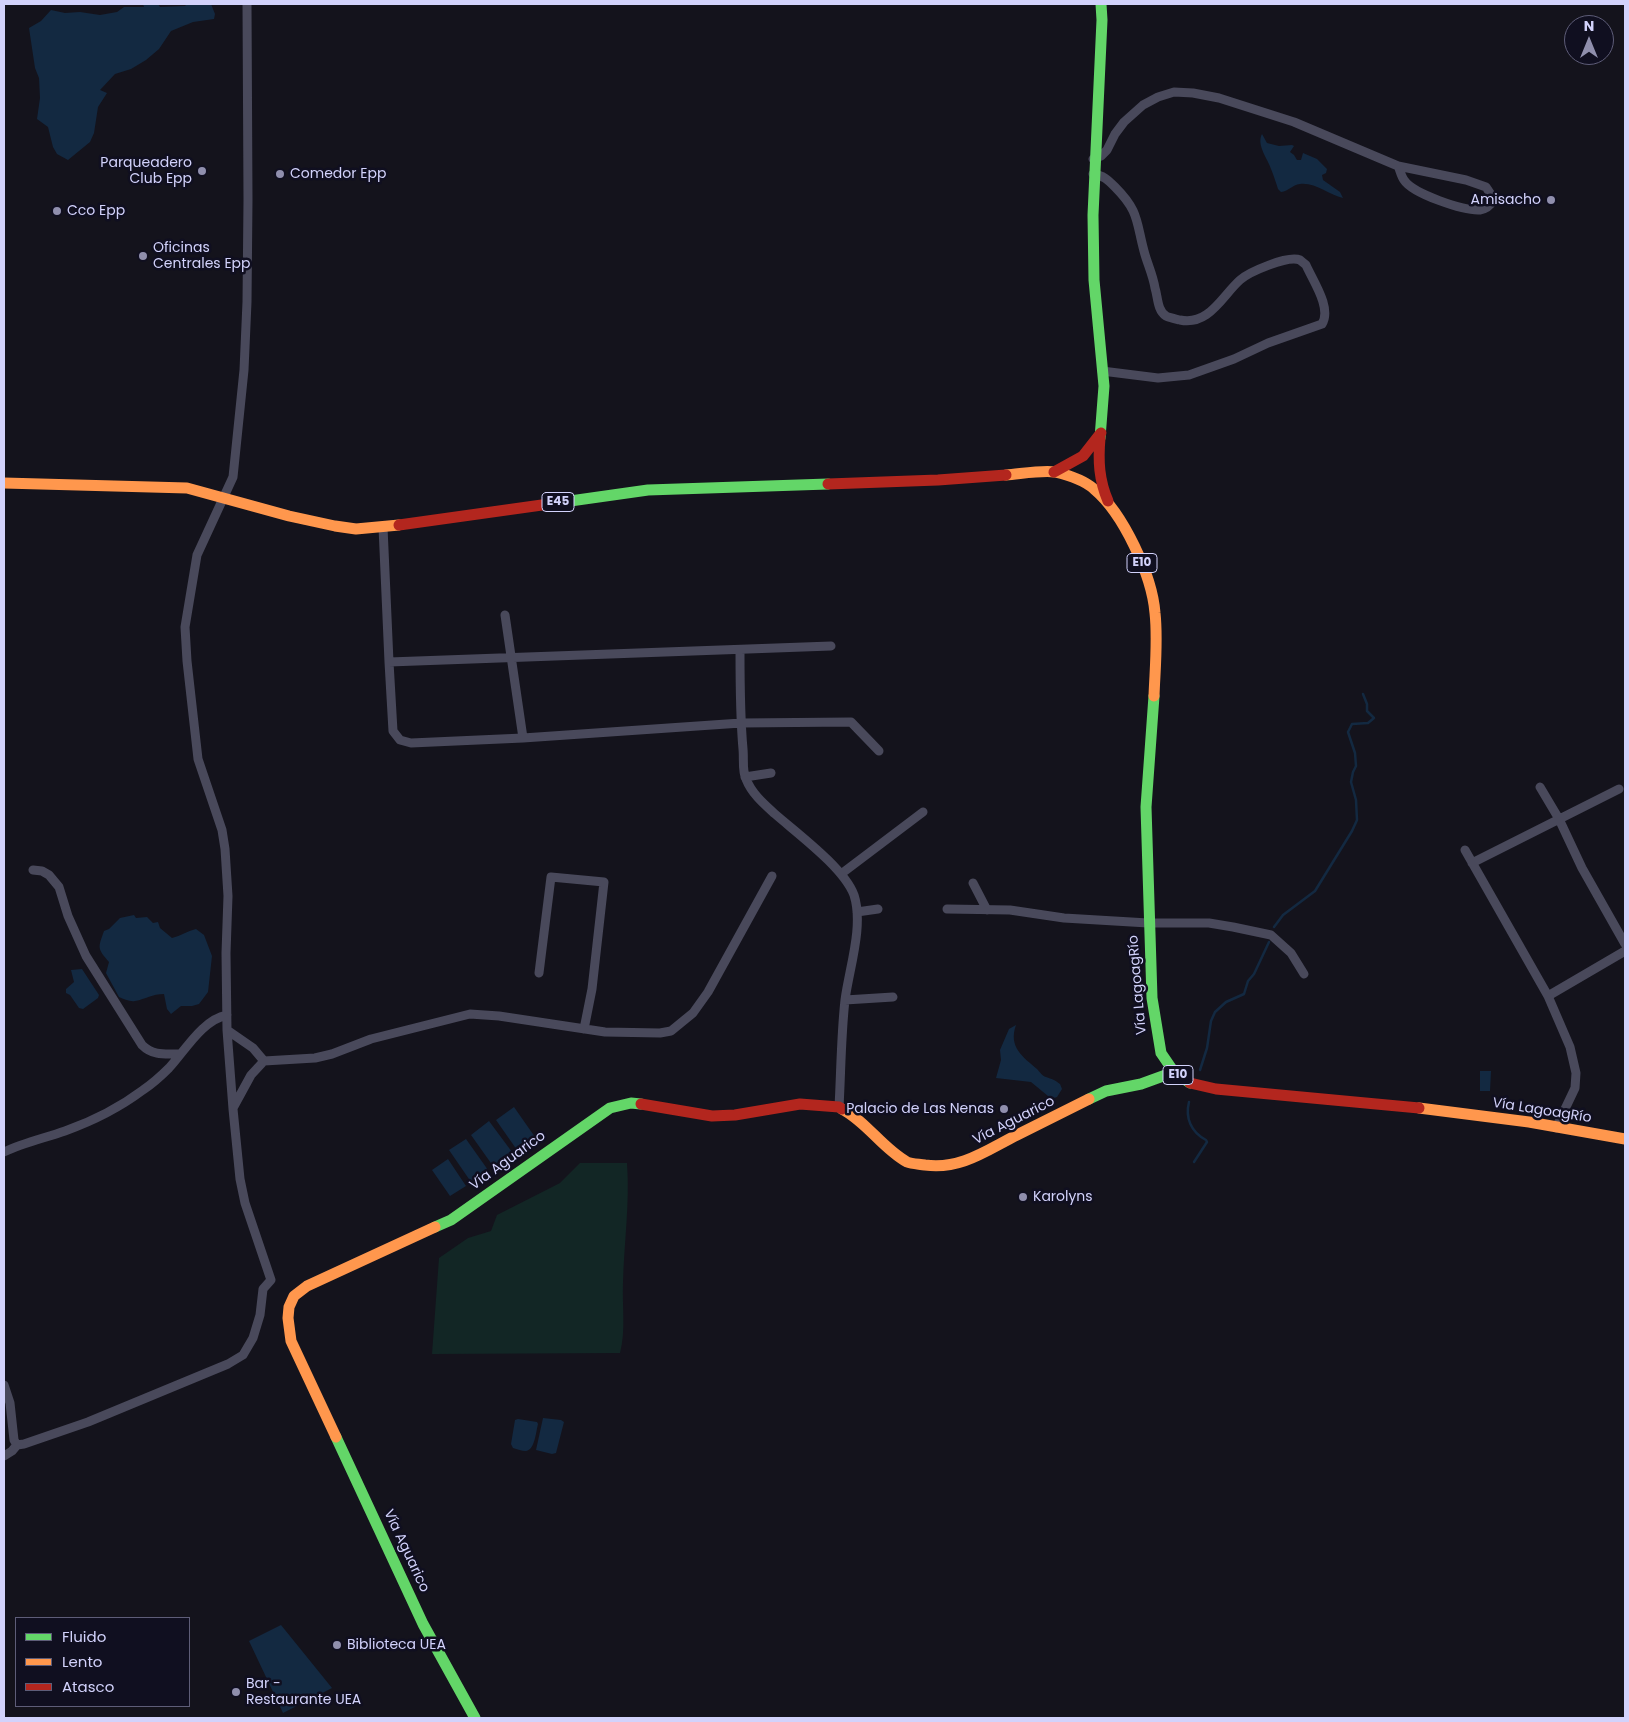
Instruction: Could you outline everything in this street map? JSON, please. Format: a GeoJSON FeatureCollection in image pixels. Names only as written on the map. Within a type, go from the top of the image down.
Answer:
{"type":"FeatureCollection","features":[{"type":"Feature","properties":{"kind":"main road"},"geometry":{"type":"LineString","coordinates":[[1101,4],[1102,20],[1093,174],[1094,281],[1104,399],[1099,473],[1109,504]]}},
{"type":"Feature","properties":{"kind":"main road"},"geometry":{"type":"LineString","coordinates":[[1054,472],[1083,456],[1101,433]]}},
{"type":"Feature","properties":{"kind":"main road","name":"E45"},"geometry":{"type":"LineString","coordinates":[[4,483],[187,488],[289,516],[356,529],[648,490],[938,480],[1054,472],[1085,482],[1094,488],[1109,504]]}},
{"type":"Feature","properties":{"kind":"main road","name":"Vía LagoagRío"},"geometry":{"type":"LineString","coordinates":[[1109,504],[1134,545],[1144,566],[1155,610],[1154,707],[1146,808],[1148,924],[1152,998],[1157,1035],[1161,1053],[1174,1072],[1190,1083],[1216,1089],[1392,1105],[1529,1122],[1625,1139]]}},
{"type":"Feature","properties":{"kind":"main road","name":"Vía Aguarico"},"geometry":{"type":"LineString","coordinates":[[475,1718],[423,1624],[291,1341],[288,1325],[289,1308],[294,1296],[307,1286],[451,1220],[610,1108],[631,1103],[651,1104],[712,1116],[735,1115],[800,1104],[839,1107],[852,1114],[894,1154],[909,1163],[930,1166],[951,1165],[978,1157],[1106,1090],[1141,1084],[1174,1072]]}},
{"type":"Feature","properties":{"kind":"street"},"geometry":{"type":"LineString","coordinates":[[4,1456],[17,1445],[88,1422],[228,1364],[242,1355],[252,1338],[260,1315],[263,1289],[272,1280],[244,1203],[233,1109],[227,1030],[226,953],[228,896],[225,849],[222,830],[198,759],[185,627],[198,555],[233,476],[244,370],[247,302],[247,4]]}},
{"type":"Feature","properties":{"kind":"street"},"geometry":{"type":"LineString","coordinates":[[1094,159],[1101,156],[1107,150],[1124,122],[1143,105],[1158,97],[1174,92],[1193,93],[1219,98],[1294,122],[1398,166],[1440,173],[1479,184],[1490,191],[1493,202],[1481,210],[1434,199],[1404,181],[1398,166]]}},
{"type":"Feature","properties":{"kind":"street"},"geometry":{"type":"LineString","coordinates":[[1093,174],[1107,179],[1126,198],[1134,210],[1156,289],[1158,304],[1166,316],[1186,321],[1196,320],[1217,306],[1242,278],[1276,263],[1294,259],[1301,260],[1306,265],[1325,307],[1325,320],[1322,324],[1268,343],[1234,359],[1189,375],[1158,378],[1102,371]]}},
{"type":"Feature","properties":{"kind":"street"},"geometry":{"type":"LineString","coordinates":[[382,527],[393,731],[400,740],[411,743],[523,738],[741,723],[851,722],[879,751]]}},
{"type":"Feature","properties":{"kind":"street"},"geometry":{"type":"LineString","coordinates":[[505,615],[523,738]]}},
{"type":"Feature","properties":{"kind":"street"},"geometry":{"type":"LineString","coordinates":[[389,662],[511,656],[831,646]]}},
{"type":"Feature","properties":{"kind":"street"},"geometry":{"type":"LineString","coordinates":[[740,650],[741,723],[745,777],[751,789],[763,803],[841,874],[848,882],[854,896],[857,912],[856,932],[845,1000],[839,1107]]}},
{"type":"Feature","properties":{"kind":"street"},"geometry":{"type":"LineString","coordinates":[[745,777],[771,774]]}},
{"type":"Feature","properties":{"kind":"street"},"geometry":{"type":"LineString","coordinates":[[1540,786],[1559,819],[1582,868],[1625,944]]}},
{"type":"Feature","properties":{"kind":"street"},"geometry":{"type":"LineString","coordinates":[[1472,863],[1619,789]]}},
{"type":"Feature","properties":{"kind":"street"},"geometry":{"type":"LineString","coordinates":[[841,874],[923,812]]}},
{"type":"Feature","properties":{"kind":"street"},"geometry":{"type":"LineString","coordinates":[[1465,850],[1548,996],[1570,1047],[1576,1073],[1575,1088],[1556,1128]]}},
{"type":"Feature","properties":{"kind":"street"},"geometry":{"type":"LineString","coordinates":[[33,870],[42,871],[49,875],[59,887],[68,916],[86,956],[142,1045],[152,1052],[179,1054]]}},
{"type":"Feature","properties":{"kind":"street"},"geometry":{"type":"LineString","coordinates":[[233,1109],[251,1075],[264,1061],[315,1058],[332,1054],[371,1039],[458,1016],[470,1014],[499,1016],[584,1029],[630,1033],[671,1031],[693,1013],[708,992],[772,876]]}},
{"type":"Feature","properties":{"kind":"street"},"geometry":{"type":"LineString","coordinates":[[539,974],[551,877],[604,882],[592,989],[584,1029]]}},
{"type":"Feature","properties":{"kind":"street"},"geometry":{"type":"LineString","coordinates":[[973,883],[986,910]]}},
{"type":"Feature","properties":{"kind":"street"},"geometry":{"type":"LineString","coordinates":[[857,912],[878,909]]}},
{"type":"Feature","properties":{"kind":"street"},"geometry":{"type":"LineString","coordinates":[[946,909],[1010,910],[1064,918],[1148,924],[1209,924],[1271,935],[1291,953],[1304,974]]}},
{"type":"Feature","properties":{"kind":"street"},"geometry":{"type":"LineString","coordinates":[[1548,996],[1625,951]]}},
{"type":"Feature","properties":{"kind":"street"},"geometry":{"type":"LineString","coordinates":[[845,1000],[893,997]]}},
{"type":"Feature","properties":{"kind":"street"},"geometry":{"type":"LineString","coordinates":[[4,1152],[104,1115],[143,1090],[170,1067],[179,1054],[212,1020],[227,1015]]}},
{"type":"Feature","properties":{"kind":"street"},"geometry":{"type":"LineString","coordinates":[[227,1030],[253,1048],[264,1061]]}},
{"type":"Feature","properties":{"kind":"street"},"geometry":{"type":"LineString","coordinates":[[4,1385],[10,1403],[14,1440],[17,1445]]}},
{"type":"Feature","properties":{"kind":"green space"},"geometry":{"type":"Polygon","coordinates":[[[580,1163],[627,1163],[628,1193],[623,1283],[623,1327],[620,1353],[432,1354],[439,1258],[468,1238],[491,1231],[497,1215],[560,1183],[580,1163]]]}},
{"type":"Feature","properties":{"kind":"water"},"geometry":{"type":"Polygon","coordinates":[[[143,4],[158,4],[160,7],[211,4],[215,14],[214,19],[193,22],[171,31],[159,49],[146,60],[131,69],[115,74],[100,90],[107,93],[98,107],[94,133],[90,142],[68,160],[57,154],[53,147],[48,127],[37,119],[40,98],[39,78],[35,68],[29,28],[41,21],[51,10],[65,13],[80,12],[100,15],[117,12],[124,7],[144,7],[143,4]]]}},
{"type":"Feature","properties":{"kind":"water"},"geometry":{"type":"Polygon","coordinates":[[[1262,134],[1267,143],[1279,146],[1294,146],[1290,152],[1297,160],[1301,160],[1303,153],[1317,159],[1327,169],[1326,173],[1322,175],[1323,180],[1340,192],[1343,198],[1306,184],[1297,185],[1281,192],[1278,189],[1270,165],[1261,147],[1262,134]]]}},
{"type":"Feature","properties":{"kind":"water"},"geometry":{"type":"Polygon","coordinates":[[[134,915],[136,918],[147,917],[153,923],[158,922],[160,928],[172,938],[196,929],[204,935],[212,956],[208,992],[199,1004],[181,1006],[171,1014],[167,1009],[164,994],[133,1001],[119,997],[106,973],[109,962],[102,954],[100,945],[104,931],[109,929],[120,918],[134,915]]]}},
{"type":"Feature","properties":{"kind":"water"},"geometry":{"type":"Polygon","coordinates":[[[82,969],[99,995],[98,998],[83,1009],[79,1008],[70,995],[66,993],[66,989],[74,982],[71,970],[82,969]]]}},
{"type":"Feature","properties":{"kind":"water"},"geometry":{"type":"Polygon","coordinates":[[[1016,1025],[1014,1039],[1018,1051],[1043,1076],[1060,1084],[1062,1089],[1057,1097],[1048,1096],[1031,1082],[996,1078],[1001,1060],[1000,1050],[1009,1029],[1016,1025]]]}},
{"type":"Feature","properties":{"kind":"water"},"geometry":{"type":"Polygon","coordinates":[[[1480,1071],[1491,1071],[1490,1091],[1480,1091],[1480,1071]]]}},
{"type":"Feature","properties":{"kind":"water"},"geometry":{"type":"Polygon","coordinates":[[[514,1107],[535,1137],[517,1150],[496,1120],[514,1107]]]}},
{"type":"Feature","properties":{"kind":"water"},"geometry":{"type":"Polygon","coordinates":[[[489,1121],[512,1152],[493,1166],[471,1135],[489,1121]]]}},
{"type":"Feature","properties":{"kind":"water"},"geometry":{"type":"Polygon","coordinates":[[[466,1139],[488,1170],[471,1182],[449,1150],[466,1139]]]}},
{"type":"Feature","properties":{"kind":"water"},"geometry":{"type":"Polygon","coordinates":[[[448,1159],[466,1186],[450,1196],[432,1170],[448,1159]]]}},
{"type":"Feature","properties":{"kind":"water"},"geometry":{"type":"Polygon","coordinates":[[[543,1418],[564,1422],[556,1453],[552,1454],[536,1450],[543,1418]]]}},
{"type":"Feature","properties":{"kind":"water"},"geometry":{"type":"Polygon","coordinates":[[[515,1420],[537,1422],[538,1424],[533,1444],[526,1451],[513,1448],[511,1444],[515,1420]]]}},
{"type":"Feature","properties":{"kind":"water"},"geometry":{"type":"Polygon","coordinates":[[[281,1625],[332,1688],[283,1713],[249,1641],[281,1625]]]}},
{"type":"Feature","properties":{"kind":"waterway"},"geometry":{"type":"LineString","coordinates":[[1274,927],[1283,915],[1315,891],[1357,820],[1356,800],[1351,782],[1356,766],[1355,753],[1348,732],[1352,724],[1368,723],[1374,718],[1367,711],[1367,704],[1363,694]]}},
{"type":"Feature","properties":{"kind":"waterway"},"geometry":{"type":"LineString","coordinates":[[1200,1070],[1207,1048],[1211,1021],[1215,1012],[1226,1002],[1244,994],[1248,981],[1254,974],[1269,942]]}},
{"type":"Feature","properties":{"kind":"waterway"},"geometry":{"type":"LineString","coordinates":[[1189,1102],[1188,1114],[1190,1124],[1196,1133],[1207,1142],[1194,1162]]}},
{"type":"Feature","properties":{"kind":"traffic: fast"},"geometry":{"type":"LineString","coordinates":[[1100,438],[1104,386],[1094,280],[1093,215],[1102,20],[1101,4]]}},
{"type":"Feature","properties":{"kind":"traffic: fast"},"geometry":{"type":"LineString","coordinates":[[549,504],[648,490],[828,484]]}},
{"type":"Feature","properties":{"kind":"traffic: fast"},"geometry":{"type":"LineString","coordinates":[[1154,696],[1146,807],[1152,998],[1161,1053],[1174,1072],[1190,1083]]}},
{"type":"Feature","properties":{"kind":"traffic: fast"},"geometry":{"type":"LineString","coordinates":[[1089,1099],[1106,1091],[1141,1084],[1174,1072]]}},
{"type":"Feature","properties":{"kind":"traffic: fast"},"geometry":{"type":"LineString","coordinates":[[435,1227],[451,1220],[610,1108],[631,1103],[641,1104]]}},
{"type":"Feature","properties":{"kind":"traffic: fast"},"geometry":{"type":"LineString","coordinates":[[336,1437],[423,1624],[475,1718]]}},
{"type":"Feature","properties":{"kind":"traffic: slow"},"geometry":{"type":"LineString","coordinates":[[1006,475],[1055,472],[1070,476],[1094,489],[1115,513],[1142,563],[1153,598],[1156,634],[1154,696]]}},
{"type":"Feature","properties":{"kind":"traffic: slow"},"geometry":{"type":"LineString","coordinates":[[4,483],[187,488],[289,516],[335,526],[356,529],[399,525]]}},
{"type":"Feature","properties":{"kind":"traffic: slow"},"geometry":{"type":"LineString","coordinates":[[842,1109],[851,1114],[890,1150],[907,1162],[938,1166],[950,1165],[973,1158],[1089,1099]]}},
{"type":"Feature","properties":{"kind":"traffic: slow"},"geometry":{"type":"LineString","coordinates":[[1419,1108],[1529,1122],[1625,1139]]}},
{"type":"Feature","properties":{"kind":"traffic: slow"},"geometry":{"type":"LineString","coordinates":[[336,1437],[291,1341],[288,1318],[289,1307],[294,1296],[307,1286],[435,1227]]}},
{"type":"Feature","properties":{"kind":"traffic: jam"},"geometry":{"type":"LineString","coordinates":[[1054,472],[1083,456],[1101,433]]}},
{"type":"Feature","properties":{"kind":"traffic: jam"},"geometry":{"type":"LineString","coordinates":[[1100,438],[1100,470],[1108,501]]}},
{"type":"Feature","properties":{"kind":"traffic: jam"},"geometry":{"type":"LineString","coordinates":[[828,484],[938,480],[1006,475]]}},
{"type":"Feature","properties":{"kind":"traffic: jam"},"geometry":{"type":"LineString","coordinates":[[399,525],[549,504]]}},
{"type":"Feature","properties":{"kind":"traffic: jam"},"geometry":{"type":"LineString","coordinates":[[1190,1083],[1216,1089],[1419,1108]]}},
{"type":"Feature","properties":{"kind":"traffic: jam"},"geometry":{"type":"LineString","coordinates":[[641,1104],[712,1116],[735,1115],[800,1104],[839,1107],[842,1109]]}},
{"type":"Feature","properties":{"kind":"place","name":"Parqueadero Club Epp"},"geometry":{"type":"Point","coordinates":[202,171]}},
{"type":"Feature","properties":{"kind":"place","name":"Comedor Epp"},"geometry":{"type":"Point","coordinates":[280,174]}},
{"type":"Feature","properties":{"kind":"place","name":"Amisacho"},"geometry":{"type":"Point","coordinates":[1551,200]}},
{"type":"Feature","properties":{"kind":"place","name":"Cco Epp"},"geometry":{"type":"Point","coordinates":[57,211]}},
{"type":"Feature","properties":{"kind":"place","name":"Oficinas Centrales Epp"},"geometry":{"type":"Point","coordinates":[143,256]}},
{"type":"Feature","properties":{"kind":"place","name":"Palacio de Las Nenas"},"geometry":{"type":"Point","coordinates":[1004,1109]}},
{"type":"Feature","properties":{"kind":"place","name":"Karolyns"},"geometry":{"type":"Point","coordinates":[1023,1197]}},
{"type":"Feature","properties":{"kind":"place","name":"Biblioteca UEA"},"geometry":{"type":"Point","coordinates":[337,1645]}},
{"type":"Feature","properties":{"kind":"place","name":"Bar - Restaurante UEA"},"geometry":{"type":"Point","coordinates":[236,1692]}}]}
